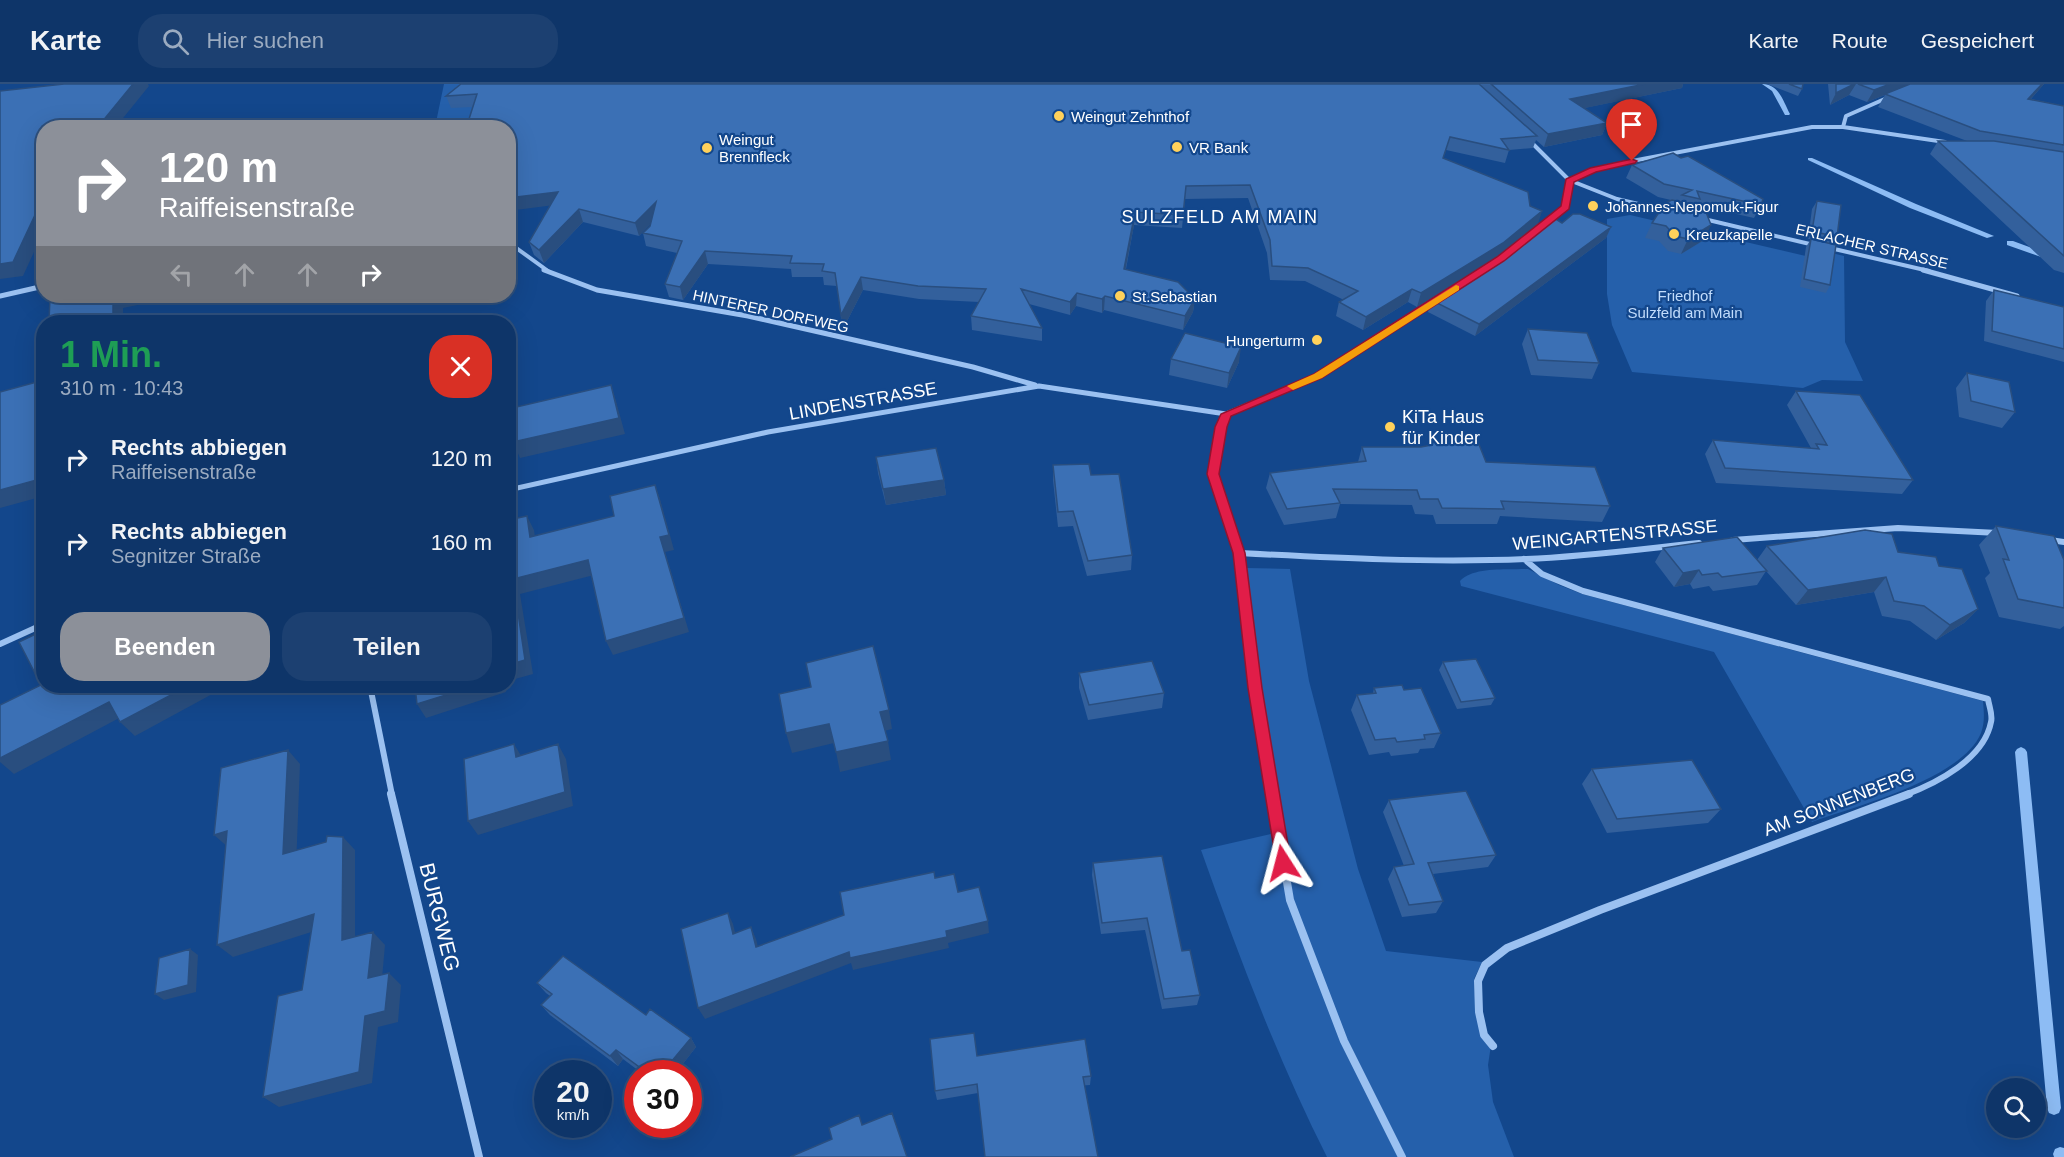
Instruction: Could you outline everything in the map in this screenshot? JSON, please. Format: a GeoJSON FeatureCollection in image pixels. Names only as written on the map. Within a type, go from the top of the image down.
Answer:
{"type":"FeatureCollection","features":[{"type":"Feature","properties":{"kind":"street"},"geometry":{"type":"LineString","coordinates":[[1843,127],[1846,116],[1888,98]]}},
{"type":"Feature","properties":{"kind":"street"},"geometry":{"type":"LineString","coordinates":[[1569,180],[1593,170],[1632,161],[1812,127],[1843,127],[1950,143]]}},
{"type":"Feature","properties":{"kind":"street"},"geometry":{"type":"LineString","coordinates":[[1528,139],[1569,180],[1617,199],[1676,213]]}},
{"type":"Feature","properties":{"kind":"street"},"geometry":{"type":"LineString","coordinates":[[1538,230],[1565,207],[1569,180]]}},
{"type":"Feature","properties":{"kind":"street","name":"ERLACHER STRASSE"},"geometry":{"type":"LineString","coordinates":[[1699,218],[1816,245]]}},
{"type":"Feature","properties":{"kind":"street","name":"ERLACHER STRASSE"},"geometry":{"type":"LineString","coordinates":[[1827,248],[1944,275],[2020,297]]}},
{"type":"Feature","properties":{"kind":"street","name":"HINTERER DORFWEG"},"geometry":{"type":"LineString","coordinates":[[516,249],[542,269],[597,290],[748,316],[973,367],[1039,386]]}},
{"type":"Feature","properties":{"kind":"street"},"geometry":{"type":"LineString","coordinates":[[0,296],[36,288]]}},
{"type":"Feature","properties":{"kind":"street"},"geometry":{"type":"LineString","coordinates":[[1402,1157],[1344,1041],[1290,900],[1255,688],[1239,553],[1213,474],[1221,427],[1226,414],[1318,376],[1443,296]]}},
{"type":"Feature","properties":{"kind":"street","name":"LINDENSTRASSE"},"geometry":{"type":"LineString","coordinates":[[516,488],[768,432],[1039,386],[1226,414]]}},
{"type":"Feature","properties":{"kind":"street","name":"WEINGARTENSTRASSE"},"geometry":{"type":"LineString","coordinates":[[1729,540],[1898,528],[2005,534]]}},
{"type":"Feature","properties":{"kind":"street"},"geometry":{"type":"LineString","coordinates":[[2040,538],[2064,542]]}},
{"type":"Feature","properties":{"kind":"street","name":"WEINGARTENSTRASSE"},"geometry":{"type":"LineString","coordinates":[[1239,553],[1325,557],[1524,559],[1591,555],[1707,543]]}},
{"type":"Feature","properties":{"kind":"street","name":"AM SONNENBERG"},"geometry":{"type":"LineString","coordinates":[[1493,1046],[1484,1035],[1479,1011],[1478,981],[1485,965],[1507,948],[1611,905],[1921,789],[1971,758],[1986,737],[1992,720],[1988,699],[1583,591],[1542,574],[1524,559]]}},
{"type":"Feature","properties":{"kind":"street"},"geometry":{"type":"LineString","coordinates":[[0,644],[36,628]]}},
{"type":"Feature","properties":{"kind":"street","name":"BURGWEG"},"geometry":{"type":"LineString","coordinates":[[370,693],[385,767],[479,1157]]}},
{"type":"Feature","properties":{"kind":"green space"},"geometry":{"type":"Polygon","coordinates":[[[444,84],[483,84],[477,107],[479,120],[436,120],[444,84]]]}},
{"type":"Feature","properties":{"kind":"green space","name":"Friedhof Sulzfeld am Main"},"geometry":{"type":"Polygon","coordinates":[[[1630,215],[1810,257],[1811,248],[1844,256],[1845,342],[1863,381],[1822,380],[1803,388],[1632,372],[1612,325],[1607,294],[1607,219],[1630,215]]]}},
{"type":"Feature","properties":{"kind":"green space"},"geometry":{"type":"Polygon","coordinates":[[[1245,568],[1290,569],[1309,681],[1358,869],[1386,951],[1482,962],[1474,979],[1476,1011],[1491,1045],[1488,1065],[1493,1102],[1514,1157],[1327,1157],[1291,1082],[1244,967],[1201,850],[1284,831],[1259,689],[1245,568]]]}},
{"type":"Feature","properties":{"kind":"green space"},"geometry":{"type":"Polygon","coordinates":[[[1528,569],[1582,594],[1983,701],[1984,721],[1981,733],[1970,749],[1953,764],[1931,777],[1880,799],[1812,822],[1714,652],[1461,586],[1460,581],[1474,573],[1528,569]]]}},
{"type":"Feature","properties":{"kind":"building"},"geometry":{"type":"Polygon","coordinates":[[[64,84],[133,84],[104,120],[36,120],[36,213],[13,262],[0,264],[0,91],[64,84]]]}},
{"type":"Feature","properties":{"kind":"building"},"geometry":{"type":"Polygon","coordinates":[[[461,84],[1479,84],[1537,136],[1501,139],[1509,150],[1450,137],[1443,158],[1528,192],[1530,206],[1542,211],[1503,243],[1421,293],[1412,289],[1366,317],[1339,302],[1358,291],[1308,268],[1272,266],[1270,240],[1250,185],[1186,186],[1183,215],[1135,212],[1124,269],[1178,282],[1195,299],[1185,316],[1105,296],[1102,299],[1077,293],[1070,302],[1021,289],[1042,328],[971,316],[986,289],[918,286],[861,277],[841,315],[835,273],[822,271],[824,264],[790,263],[792,256],[705,251],[680,287],[665,284],[682,241],[643,233],[650,226],[656,202],[635,223],[579,209],[539,250],[529,242],[558,192],[516,197],[516,120],[469,120],[477,94],[446,96],[461,84]]]}},
{"type":"Feature","properties":{"kind":"building"},"geometry":{"type":"Polygon","coordinates":[[[1491,84],[1645,84],[1570,99],[1607,123],[1548,134],[1491,84]]]}},
{"type":"Feature","properties":{"kind":"building"},"geometry":{"type":"Polygon","coordinates":[[[1789,84],[1803,84],[1802,89],[1789,84]]]}},
{"type":"Feature","properties":{"kind":"building"},"geometry":{"type":"Polygon","coordinates":[[[1836,84],[1854,84],[1836,93],[1836,84]]]}},
{"type":"Feature","properties":{"kind":"building"},"geometry":{"type":"Polygon","coordinates":[[[1858,84],[1890,84],[1874,90],[1858,84]]]}},
{"type":"Feature","properties":{"kind":"building"},"geometry":{"type":"Polygon","coordinates":[[[1910,84],[2042,84],[2028,99],[2064,106],[2064,145],[1980,131],[1885,94],[1910,84]]]}},
{"type":"Feature","properties":{"kind":"building"},"geometry":{"type":"Polygon","coordinates":[[[1938,141],[1994,141],[2064,152],[2064,256],[1938,141]]]}},
{"type":"Feature","properties":{"kind":"building"},"geometry":{"type":"Polygon","coordinates":[[[1673,153],[1681,158],[1688,156],[1763,199],[1761,205],[1697,191],[1700,199],[1682,195],[1692,190],[1664,184],[1632,165],[1673,153]]]}},
{"type":"Feature","properties":{"kind":"building"},"geometry":{"type":"Polygon","coordinates":[[[1672,200],[1704,207],[1711,225],[1688,239],[1675,236],[1666,226],[1652,223],[1665,203],[1672,200]]]}},
{"type":"Feature","properties":{"kind":"building"},"geometry":{"type":"Polygon","coordinates":[[[1817,201],[1841,205],[1837,237],[1812,231],[1817,201]]]}},
{"type":"Feature","properties":{"kind":"building"},"geometry":{"type":"Polygon","coordinates":[[[1573,214],[1580,214],[1611,227],[1479,324],[1431,300],[1508,251],[1551,216],[1562,223],[1573,214]]]}},
{"type":"Feature","properties":{"kind":"building"},"geometry":{"type":"Polygon","coordinates":[[[1811,239],[1836,245],[1830,285],[1804,279],[1811,239]]]}},
{"type":"Feature","properties":{"kind":"building"},"geometry":{"type":"Polygon","coordinates":[[[1994,290],[2064,307],[2064,349],[1992,331],[1994,290]]]}},
{"type":"Feature","properties":{"kind":"building"},"geometry":{"type":"Polygon","coordinates":[[[50,303],[113,303],[113,315],[49,315],[50,303]]]}},
{"type":"Feature","properties":{"kind":"building"},"geometry":{"type":"Polygon","coordinates":[[[1528,329],[1587,333],[1599,363],[1538,360],[1528,329]]]}},
{"type":"Feature","properties":{"kind":"building"},"geometry":{"type":"Polygon","coordinates":[[[1185,333],[1241,347],[1229,373],[1171,359],[1185,333]]]}},
{"type":"Feature","properties":{"kind":"building"},"geometry":{"type":"Polygon","coordinates":[[[1967,373],[2009,382],[2015,412],[1971,401],[1967,373]]]}},
{"type":"Feature","properties":{"kind":"building"},"geometry":{"type":"Polygon","coordinates":[[[36,382],[36,480],[0,490],[0,392],[36,382]]]}},
{"type":"Feature","properties":{"kind":"building"},"geometry":{"type":"Polygon","coordinates":[[[611,385],[619,418],[516,441],[516,407],[611,385]]]}},
{"type":"Feature","properties":{"kind":"building"},"geometry":{"type":"Polygon","coordinates":[[[1796,391],[1860,395],[1913,480],[1725,468],[1713,440],[1819,449],[1816,444],[1827,445],[1796,391]]]}},
{"type":"Feature","properties":{"kind":"building"},"geometry":{"type":"Polygon","coordinates":[[[1431,442],[1478,442],[1486,462],[1595,467],[1610,506],[1501,501],[1504,509],[1442,508],[1438,499],[1420,499],[1417,490],[1333,489],[1340,503],[1287,509],[1270,473],[1366,461],[1362,447],[1421,447],[1432,445],[1431,442]]]}},
{"type":"Feature","properties":{"kind":"building"},"geometry":{"type":"Polygon","coordinates":[[[936,448],[944,480],[883,489],[876,457],[936,448]]]}},
{"type":"Feature","properties":{"kind":"building"},"geometry":{"type":"Polygon","coordinates":[[[1089,464],[1091,475],[1119,474],[1132,555],[1088,561],[1073,511],[1058,512],[1053,465],[1089,464]]]}},
{"type":"Feature","properties":{"kind":"building"},"geometry":{"type":"Polygon","coordinates":[[[655,485],[669,535],[660,537],[684,618],[606,641],[588,560],[516,578],[516,518],[527,516],[530,537],[614,516],[610,496],[655,485]]]}},
{"type":"Feature","properties":{"kind":"building"},"geometry":{"type":"Polygon","coordinates":[[[1996,526],[2054,536],[2064,560],[2064,608],[2018,599],[2003,559],[2009,560],[1996,526]]]}},
{"type":"Feature","properties":{"kind":"building"},"geometry":{"type":"Polygon","coordinates":[[[1865,530],[1892,534],[1898,552],[1936,557],[1939,566],[1962,569],[1978,609],[1950,625],[1924,606],[1894,601],[1886,577],[1808,590],[1767,546],[1865,530]]]}},
{"type":"Feature","properties":{"kind":"building"},"geometry":{"type":"Polygon","coordinates":[[[1737,537],[1767,571],[1722,577],[1718,573],[1702,575],[1699,570],[1683,573],[1663,548],[1737,537]]]}},
{"type":"Feature","properties":{"kind":"building"},"geometry":{"type":"Polygon","coordinates":[[[516,599],[525,660],[516,663],[516,599]]]}},
{"type":"Feature","properties":{"kind":"building"},"geometry":{"type":"Polygon","coordinates":[[[36,634],[36,675],[19,642],[36,634]]]}},
{"type":"Feature","properties":{"kind":"building"},"geometry":{"type":"Polygon","coordinates":[[[873,646],[889,710],[880,712],[888,741],[836,752],[829,724],[786,733],[779,694],[811,687],[806,663],[873,646]]]}},
{"type":"Feature","properties":{"kind":"building"},"geometry":{"type":"Polygon","coordinates":[[[1476,659],[1495,698],[1461,702],[1443,662],[1476,659]]]}},
{"type":"Feature","properties":{"kind":"building"},"geometry":{"type":"Polygon","coordinates":[[[1152,661],[1164,693],[1089,705],[1079,673],[1152,661]]]}},
{"type":"Feature","properties":{"kind":"building"},"geometry":{"type":"Polygon","coordinates":[[[1402,685],[1404,690],[1421,688],[1441,733],[1424,735],[1425,739],[1397,742],[1395,738],[1375,740],[1357,695],[1376,693],[1374,688],[1402,685]]]}},
{"type":"Feature","properties":{"kind":"building"},"geometry":{"type":"Polygon","coordinates":[[[36,687],[36,693],[175,693],[120,722],[109,702],[0,758],[0,705],[36,687]]]}},
{"type":"Feature","properties":{"kind":"building"},"geometry":{"type":"Polygon","coordinates":[[[416,693],[452,693],[417,704],[416,693]]]}},
{"type":"Feature","properties":{"kind":"building"},"geometry":{"type":"Polygon","coordinates":[[[514,744],[516,757],[558,744],[565,792],[468,821],[464,759],[514,744]]]}},
{"type":"Feature","properties":{"kind":"building"},"geometry":{"type":"Polygon","coordinates":[[[288,750],[283,854],[326,842],[327,836],[343,837],[342,940],[373,932],[368,978],[389,973],[385,1011],[365,1016],[359,1072],[263,1097],[278,996],[302,990],[314,914],[217,945],[227,831],[214,835],[221,768],[288,750]]]}},
{"type":"Feature","properties":{"kind":"building"},"geometry":{"type":"Polygon","coordinates":[[[1692,760],[1721,809],[1617,819],[1592,769],[1692,760]]]}},
{"type":"Feature","properties":{"kind":"building"},"geometry":{"type":"Polygon","coordinates":[[[1466,791],[1496,855],[1428,863],[1443,901],[1409,905],[1394,867],[1414,864],[1389,800],[1466,791]]]}},
{"type":"Feature","properties":{"kind":"building"},"geometry":{"type":"Polygon","coordinates":[[[1162,856],[1182,951],[1190,950],[1200,995],[1164,999],[1147,918],[1102,923],[1093,863],[1162,856]]]}},
{"type":"Feature","properties":{"kind":"building"},"geometry":{"type":"Polygon","coordinates":[[[934,872],[935,878],[954,874],[958,892],[979,887],[988,921],[946,931],[947,937],[850,958],[849,952],[698,1008],[681,929],[728,913],[733,934],[751,927],[756,947],[844,915],[840,892],[934,872]]]}},
{"type":"Feature","properties":{"kind":"building"},"geometry":{"type":"Polygon","coordinates":[[[190,949],[188,985],[155,994],[159,958],[190,949]]]}},
{"type":"Feature","properties":{"kind":"building"},"geometry":{"type":"Polygon","coordinates":[[[563,956],[646,1015],[650,1009],[691,1038],[673,1060],[630,1060],[616,1050],[610,1056],[541,1005],[552,994],[537,983],[563,956]]]}},
{"type":"Feature","properties":{"kind":"building"},"geometry":{"type":"Polygon","coordinates":[[[974,1033],[977,1056],[1085,1039],[1091,1076],[1083,1077],[1098,1157],[985,1157],[977,1084],[935,1091],[930,1039],[974,1033]]]}},
{"type":"Feature","properties":{"kind":"building"},"geometry":{"type":"Polygon","coordinates":[[[892,1113],[907,1157],[790,1157],[832,1139],[829,1128],[859,1115],[862,1125],[892,1113]]]}},
{"type":"Feature","properties":{"kind":"waterway"},"geometry":{"type":"LineString","coordinates":[[1765,84],[1774,90],[1787,114]]}},
{"type":"Feature","properties":{"kind":"waterway"},"geometry":{"type":"LineString","coordinates":[[1810,159],[1913,206],[1990,236]]}},
{"type":"Feature","properties":{"kind":"waterway"},"geometry":{"type":"LineString","coordinates":[[2010,243],[2064,263]]}},
{"type":"Feature","properties":{"kind":"waterway"},"geometry":{"type":"LineString","coordinates":[[2021,752],[2054,1108]]}},
{"type":"Feature","properties":{"kind":"slow traffic"},"geometry":{"type":"LineString","coordinates":[[1293,386],[1318,376],[1456,288]]}},
{"type":"Feature","properties":{"kind":"place","name":"Weingut Zehnthof"},"geometry":{"type":"Point","coordinates":[1059,116]}},
{"type":"Feature","properties":{"kind":"place","name":"VR Bank"},"geometry":{"type":"Point","coordinates":[1177,147]}},
{"type":"Feature","properties":{"kind":"place","name":"Weingut Brennfleck"},"geometry":{"type":"Point","coordinates":[707,148]}},
{"type":"Feature","properties":{"kind":"place","name":"Johannes-Nepomuk-Figur"},"geometry":{"type":"Point","coordinates":[1593,206]}},
{"type":"Feature","properties":{"kind":"place","name":"Kreuzkapelle"},"geometry":{"type":"Point","coordinates":[1674,234]}},
{"type":"Feature","properties":{"kind":"place","name":"St.Sebastian"},"geometry":{"type":"Point","coordinates":[1120,296]}},
{"type":"Feature","properties":{"kind":"place","name":"Hungerturm"},"geometry":{"type":"Point","coordinates":[1317,340]}},
{"type":"Feature","properties":{"kind":"place","name":"KiTa Haus für Kinder"},"geometry":{"type":"Point","coordinates":[1390,427]}},
{"type":"Feature","properties":{"kind":"district","name":"SULZFELD AM MAIN"},"geometry":{"type":"Point","coordinates":[1220,217]}},
{"type":"Feature","properties":{"kind":"route"},"geometry":{"type":"LineString","coordinates":[[1283,863],[1255,688],[1239,553],[1213,474],[1221,427],[1226,414],[1318,376],[1501,259],[1565,207],[1569,180],[1593,170],[1632,161]]}}]}
